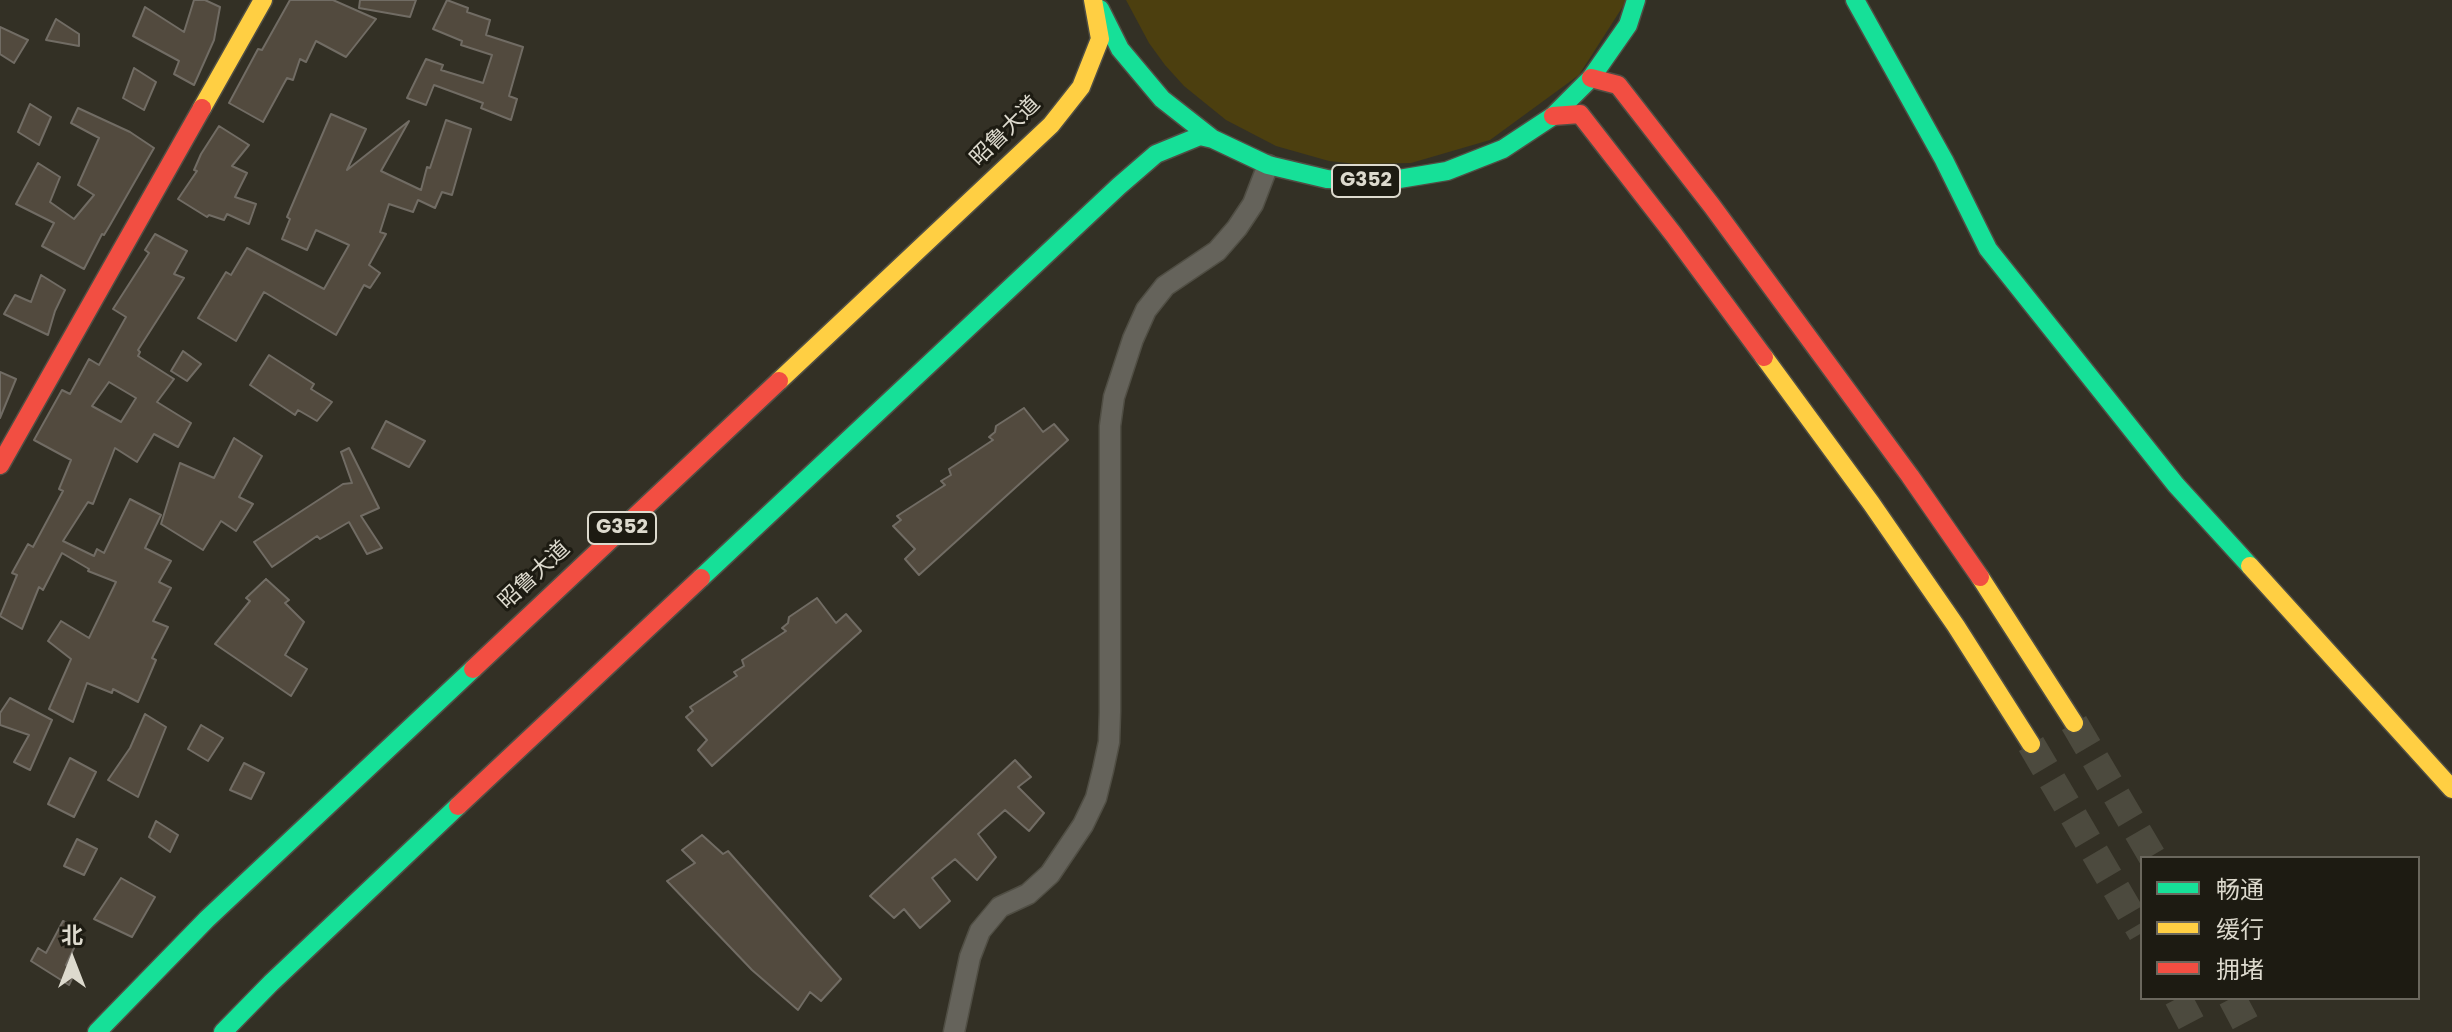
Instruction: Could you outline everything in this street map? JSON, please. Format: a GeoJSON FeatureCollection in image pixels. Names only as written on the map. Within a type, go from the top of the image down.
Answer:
{"type":"FeatureCollection","features":[{"type":"Feature","properties":{"kind":"main road"},"geometry":{"type":"LineString","coordinates":[[0,465],[263,0]]}},
{"type":"Feature","properties":{"kind":"main road","name":"昭鲁大道"},"geometry":{"type":"LineString","coordinates":[[1094,0],[1120,49],[1162,99],[1213,139],[1268,165],[1327,179],[1387,181],[1447,171],[1503,149],[1553,116],[1591,78],[1628,25],[1636,0]]}},
{"type":"Feature","properties":{"kind":"main road","name":"昭鲁大道"},"geometry":{"type":"LineString","coordinates":[[97,1032],[207,919],[1051,125],[1081,87],[1100,39],[1094,0]]}},
{"type":"Feature","properties":{"kind":"main road"},"geometry":{"type":"LineString","coordinates":[[1628,25],[1653,0]]}},
{"type":"Feature","properties":{"kind":"main road"},"geometry":{"type":"LineString","coordinates":[[1855,0],[1944,160],[1988,249],[2176,485],[2452,789]]}},
{"type":"Feature","properties":{"kind":"main road"},"geometry":{"type":"LineString","coordinates":[[238,12],[241,37]]}},
{"type":"Feature","properties":{"kind":"main road"},"geometry":{"type":"LineString","coordinates":[[1591,78],[1618,85],[1712,206],[1901,463],[1996,600],[2074,723]]}},
{"type":"Feature","properties":{"kind":"main road"},"geometry":{"type":"LineString","coordinates":[[1553,116],[1580,114],[1674,235],[1871,503],[1956,626],[2031,744]]}},
{"type":"Feature","properties":{"kind":"main road"},"geometry":{"type":"LineString","coordinates":[[223,1032],[489,777],[1119,186],[1156,154],[1200,136],[1213,139]]}},
{"type":"Feature","properties":{"kind":"street"},"geometry":{"type":"LineString","coordinates":[[954,1032],[970,957],[980,931],[1000,907],[1028,894],[1050,874],[1083,825],[1096,798],[1109,742],[1110,426],[1114,397],[1133,339],[1146,310],[1165,286],[1217,251],[1237,228],[1253,204],[1268,165]]}},
{"type":"Feature","properties":{"kind":"shaded area"},"geometry":{"type":"Polygon","coordinates":[[[1126,0],[1627,0],[1579,75],[1490,140],[1411,163],[1356,164],[1329,161],[1276,146],[1226,120],[1184,86],[1165,65],[1149,43],[1126,0]]]}},
{"type":"Feature","properties":{"kind":"building"},"geometry":{"type":"Polygon","coordinates":[[[194,0],[205,0],[220,7],[214,40],[194,85],[174,74],[179,61],[133,36],[145,7],[184,32],[194,0]]]}},
{"type":"Feature","properties":{"kind":"building"},"geometry":{"type":"Polygon","coordinates":[[[290,0],[333,0],[376,19],[346,57],[316,41],[306,62],[300,59],[293,80],[287,78],[263,122],[229,103],[258,49],[262,50],[290,0]]]}},
{"type":"Feature","properties":{"kind":"building"},"geometry":{"type":"Polygon","coordinates":[[[360,0],[416,0],[410,17],[359,8],[360,0]]]}},
{"type":"Feature","properties":{"kind":"building"},"geometry":{"type":"Polygon","coordinates":[[[447,0],[468,8],[467,12],[490,20],[486,35],[523,47],[509,96],[517,99],[511,120],[481,108],[483,103],[434,85],[426,105],[407,98],[426,59],[443,65],[441,70],[483,83],[492,55],[461,45],[462,41],[433,29],[447,0]]]}},
{"type":"Feature","properties":{"kind":"building"},"geometry":{"type":"Polygon","coordinates":[[[56,19],[79,34],[79,46],[46,40],[56,19]]]}},
{"type":"Feature","properties":{"kind":"building"},"geometry":{"type":"Polygon","coordinates":[[[0,27],[28,40],[14,63],[0,54],[0,27]]]}},
{"type":"Feature","properties":{"kind":"building"},"geometry":{"type":"Polygon","coordinates":[[[134,68],[156,82],[144,110],[123,98],[134,68]]]}},
{"type":"Feature","properties":{"kind":"building"},"geometry":{"type":"Polygon","coordinates":[[[30,104],[51,117],[39,145],[18,132],[30,104]]]}},
{"type":"Feature","properties":{"kind":"building"},"geometry":{"type":"Polygon","coordinates":[[[78,108],[130,132],[154,148],[84,269],[42,246],[54,223],[16,204],[38,163],[60,177],[50,202],[74,219],[94,195],[78,185],[99,138],[71,123],[78,108]]]}},
{"type":"Feature","properties":{"kind":"building"},"geometry":{"type":"Polygon","coordinates":[[[331,114],[366,129],[347,170],[409,121],[381,171],[421,190],[446,120],[471,129],[452,195],[442,192],[435,208],[418,200],[413,212],[389,204],[380,232],[386,234],[369,265],[380,273],[370,288],[364,285],[336,335],[264,292],[236,341],[198,318],[226,272],[231,275],[247,248],[324,289],[349,245],[316,230],[307,250],[282,239],[290,219],[287,217],[331,114]]]}},
{"type":"Feature","properties":{"kind":"building"},"geometry":{"type":"Polygon","coordinates":[[[219,126],[249,145],[232,166],[247,173],[235,197],[256,204],[249,224],[227,214],[224,220],[207,217],[178,199],[197,171],[194,170],[201,154],[219,126]]]}},
{"type":"Feature","properties":{"kind":"building"},"geometry":{"type":"Polygon","coordinates":[[[155,234],[187,251],[174,274],[184,278],[138,350],[138,356],[174,379],[157,402],[191,423],[178,447],[154,434],[137,462],[115,448],[93,504],[88,502],[63,541],[94,556],[97,549],[104,553],[130,499],[161,515],[145,548],[171,561],[159,582],[171,588],[153,621],[168,627],[152,658],[156,660],[138,702],[113,689],[112,693],[87,683],[73,722],[49,709],[71,659],[48,641],[61,621],[89,638],[116,582],[88,571],[62,553],[43,590],[39,587],[22,629],[0,616],[17,575],[12,573],[28,544],[33,547],[63,491],[59,489],[71,460],[34,440],[62,390],[70,394],[89,359],[99,365],[126,317],[113,309],[149,253],[145,250],[155,234]],[[109,382],[92,406],[121,422],[136,398],[109,382]]]}},
{"type":"Feature","properties":{"kind":"building"},"geometry":{"type":"Polygon","coordinates":[[[41,275],[65,290],[48,335],[4,314],[15,295],[31,302],[41,275]]]}},
{"type":"Feature","properties":{"kind":"building"},"geometry":{"type":"Polygon","coordinates":[[[183,351],[201,364],[187,381],[171,371],[183,351]]]}},
{"type":"Feature","properties":{"kind":"building"},"geometry":{"type":"Polygon","coordinates":[[[269,355],[314,384],[311,389],[332,402],[317,421],[298,410],[295,415],[250,385],[269,355]]]}},
{"type":"Feature","properties":{"kind":"building"},"geometry":{"type":"Polygon","coordinates":[[[0,372],[16,379],[0,418],[0,372]]]}},
{"type":"Feature","properties":{"kind":"building"},"geometry":{"type":"Polygon","coordinates":[[[1024,408],[1043,432],[1054,424],[1068,440],[919,575],[905,559],[915,549],[893,526],[901,520],[897,516],[945,485],[941,481],[951,475],[949,469],[993,440],[989,437],[996,426],[1024,408]]]}},
{"type":"Feature","properties":{"kind":"building"},"geometry":{"type":"Polygon","coordinates":[[[386,421],[425,441],[409,467],[372,448],[386,421]]]}},
{"type":"Feature","properties":{"kind":"building"},"geometry":{"type":"Polygon","coordinates":[[[234,438],[262,456],[239,497],[253,504],[236,531],[221,521],[203,550],[161,524],[180,463],[214,478],[234,438]]]}},
{"type":"Feature","properties":{"kind":"building"},"geometry":{"type":"Polygon","coordinates":[[[349,448],[379,508],[361,516],[382,548],[367,554],[349,522],[320,539],[317,536],[272,567],[254,542],[343,484],[352,483],[341,452],[349,448]]]}},
{"type":"Feature","properties":{"kind":"building"},"geometry":{"type":"Polygon","coordinates":[[[266,579],[289,600],[285,603],[304,622],[285,655],[307,669],[291,696],[215,644],[250,601],[246,598],[266,579]]]}},
{"type":"Feature","properties":{"kind":"building"},"geometry":{"type":"Polygon","coordinates":[[[817,598],[836,623],[846,614],[861,631],[712,766],[698,750],[707,740],[686,717],[693,711],[690,707],[737,676],[734,672],[744,666],[742,660],[786,631],[782,628],[789,617],[817,598]]]}},
{"type":"Feature","properties":{"kind":"building"},"geometry":{"type":"Polygon","coordinates":[[[10,698],[52,720],[30,770],[14,762],[29,735],[0,725],[0,713],[10,698]]]}},
{"type":"Feature","properties":{"kind":"building"},"geometry":{"type":"Polygon","coordinates":[[[145,714],[166,727],[138,797],[108,780],[130,748],[145,714]]]}},
{"type":"Feature","properties":{"kind":"building"},"geometry":{"type":"Polygon","coordinates":[[[201,725],[223,738],[208,761],[188,749],[201,725]]]}},
{"type":"Feature","properties":{"kind":"building"},"geometry":{"type":"Polygon","coordinates":[[[70,758],[96,772],[74,817],[48,804],[70,758]]]}},
{"type":"Feature","properties":{"kind":"building"},"geometry":{"type":"Polygon","coordinates":[[[1015,760],[1031,777],[1018,787],[1044,813],[1029,831],[1005,810],[978,834],[996,857],[977,880],[955,859],[932,878],[950,901],[920,928],[904,909],[894,918],[870,896],[1015,760]]]}},
{"type":"Feature","properties":{"kind":"building"},"geometry":{"type":"Polygon","coordinates":[[[244,763],[264,773],[251,799],[230,790],[244,763]]]}},
{"type":"Feature","properties":{"kind":"building"},"geometry":{"type":"Polygon","coordinates":[[[156,821],[178,835],[170,852],[149,837],[156,821]]]}},
{"type":"Feature","properties":{"kind":"building"},"geometry":{"type":"Polygon","coordinates":[[[702,835],[723,854],[728,851],[841,979],[821,1001],[810,992],[798,1010],[752,970],[667,881],[695,863],[682,850],[702,835]]]}},
{"type":"Feature","properties":{"kind":"building"},"geometry":{"type":"Polygon","coordinates":[[[77,839],[97,849],[84,875],[64,866],[77,839]]]}},
{"type":"Feature","properties":{"kind":"building"},"geometry":{"type":"Polygon","coordinates":[[[121,878],[155,897],[132,937],[94,919],[121,878]]]}},
{"type":"Feature","properties":{"kind":"building"},"geometry":{"type":"Polygon","coordinates":[[[63,921],[82,931],[66,965],[76,970],[69,985],[31,961],[38,948],[46,953],[63,921]]]}},
{"type":"Feature","properties":{"kind":"tunnel"},"geometry":{"type":"LineString","coordinates":[[2074,723],[2152,856]]}},
{"type":"Feature","properties":{"kind":"tunnel"},"geometry":{"type":"LineString","coordinates":[[2031,744],[2140,930]]}},
{"type":"Feature","properties":{"kind":"tunnel"},"geometry":{"type":"LineString","coordinates":[[2179,1000],[2196,1032]]}},
{"type":"Feature","properties":{"kind":"tunnel"},"geometry":{"type":"LineString","coordinates":[[2233,1000],[2250,1032]]}},
{"type":"Feature","properties":{"kind":"traffic: fast"},"geometry":{"type":"LineString","coordinates":[[1100,9],[1120,49],[1162,99],[1213,139],[1268,165],[1327,179],[1387,181],[1447,171],[1503,149],[1553,116],[1591,78],[1628,25],[1636,0]]}},
{"type":"Feature","properties":{"kind":"traffic: fast"},"geometry":{"type":"LineString","coordinates":[[1855,0],[1944,160],[1988,249],[2176,485],[2250,566]]}},
{"type":"Feature","properties":{"kind":"traffic: fast"},"geometry":{"type":"LineString","coordinates":[[701,578],[1156,154],[1200,136],[1213,139]]}},
{"type":"Feature","properties":{"kind":"traffic: fast"},"geometry":{"type":"LineString","coordinates":[[97,1032],[207,919],[473,669]]}},
{"type":"Feature","properties":{"kind":"traffic: fast"},"geometry":{"type":"LineString","coordinates":[[223,1032],[458,806]]}},
{"type":"Feature","properties":{"kind":"traffic: slow"},"geometry":{"type":"LineString","coordinates":[[202,108],[263,0]]}},
{"type":"Feature","properties":{"kind":"traffic: slow"},"geometry":{"type":"LineString","coordinates":[[779,381],[1051,125],[1081,87],[1100,39],[1093,0]]}},
{"type":"Feature","properties":{"kind":"traffic: slow"},"geometry":{"type":"LineString","coordinates":[[1764,357],[1956,626],[2031,744]]}},
{"type":"Feature","properties":{"kind":"traffic: slow"},"geometry":{"type":"LineString","coordinates":[[2250,566],[2452,789]]}},
{"type":"Feature","properties":{"kind":"traffic: slow"},"geometry":{"type":"LineString","coordinates":[[1980,577],[2074,723]]}},
{"type":"Feature","properties":{"kind":"traffic: jam"},"geometry":{"type":"LineString","coordinates":[[1591,78],[1618,85],[1712,206],[1980,577]]}},
{"type":"Feature","properties":{"kind":"traffic: jam"},"geometry":{"type":"LineString","coordinates":[[0,465],[202,108]]}},
{"type":"Feature","properties":{"kind":"traffic: jam"},"geometry":{"type":"LineString","coordinates":[[1553,116],[1580,114],[1764,357]]}},
{"type":"Feature","properties":{"kind":"traffic: jam"},"geometry":{"type":"LineString","coordinates":[[473,669],[779,381]]}},
{"type":"Feature","properties":{"kind":"traffic: jam"},"geometry":{"type":"LineString","coordinates":[[458,806],[701,578]]}}]}
